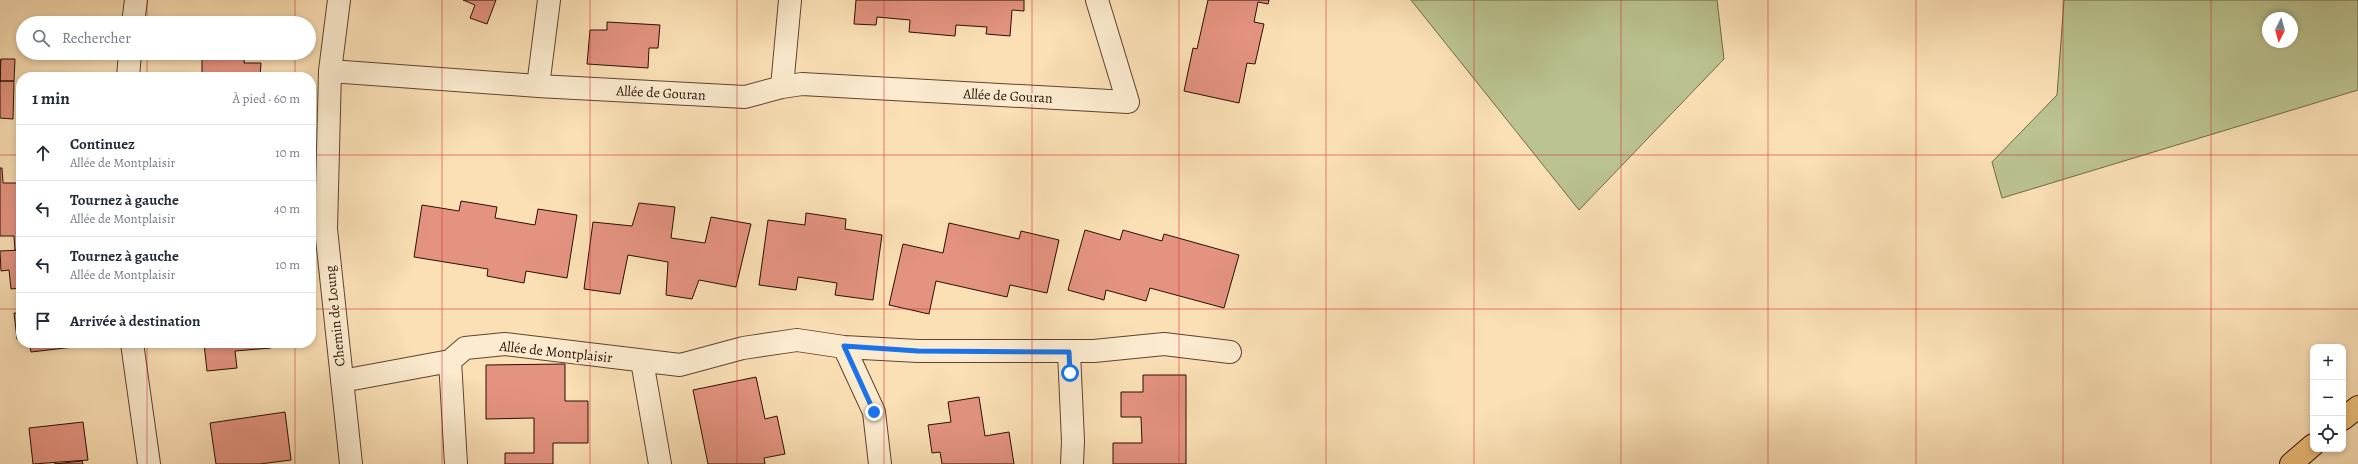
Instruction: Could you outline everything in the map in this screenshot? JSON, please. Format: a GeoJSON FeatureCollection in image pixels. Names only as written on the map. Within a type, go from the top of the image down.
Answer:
{"type":"FeatureCollection","features":[{"type":"Feature","properties":{"kind":"highway"},"geometry":{"type":"LineString","coordinates":[[2346,417],[2358,407]]}},
{"type":"Feature","properties":{"kind":"highway"},"geometry":{"type":"LineString","coordinates":[[2291,464],[2310,448]]}},
{"type":"Feature","properties":{"kind":"street"},"geometry":{"type":"LineString","coordinates":[[134,16],[136,0]]}},
{"type":"Feature","properties":{"kind":"street","name":"Chemin de Loung"},"geometry":{"type":"LineString","coordinates":[[339,0],[330,71],[326,230],[351,464]]}},
{"type":"Feature","properties":{"kind":"street"},"geometry":{"type":"LineString","coordinates":[[538,86],[549,0]]}},
{"type":"Feature","properties":{"kind":"street"},"geometry":{"type":"LineString","coordinates":[[782,87],[790,0]]}},
{"type":"Feature","properties":{"kind":"street","name":"Allée de Gouran"},"geometry":{"type":"LineString","coordinates":[[330,71],[538,86],[745,98],[782,87],[802,84],[1128,102],[1097,0]]}},
{"type":"Feature","properties":{"kind":"street"},"geometry":{"type":"LineString","coordinates":[[128,72],[129,60]]}},
{"type":"Feature","properties":{"kind":"street","name":"Allée de Montplaisir"},"geometry":{"type":"LineString","coordinates":[[450,361],[465,348],[505,344],[680,365],[743,348],[797,340],[844,346],[918,351],[1069,352],[1164,344],[1230,352]]}},
{"type":"Feature","properties":{"kind":"street"},"geometry":{"type":"LineString","coordinates":[[844,346],[874,412],[880,464]]}},
{"type":"Feature","properties":{"kind":"street"},"geometry":{"type":"LineString","coordinates":[[133,348],[149,464]]}},
{"type":"Feature","properties":{"kind":"street"},"geometry":{"type":"LineString","coordinates":[[1069,352],[1073,441],[1072,464]]}},
{"type":"Feature","properties":{"kind":"street"},"geometry":{"type":"LineString","coordinates":[[342,381],[450,361],[456,464]]}},
{"type":"Feature","properties":{"kind":"street"},"geometry":{"type":"LineString","coordinates":[[642,361],[660,464]]}},
{"type":"Feature","properties":{"kind":"green space"},"geometry":{"type":"Polygon","coordinates":[[[1411,0],[1717,0],[1724,59],[1579,210],[1411,0]]]}},
{"type":"Feature","properties":{"kind":"green space"},"geometry":{"type":"Polygon","coordinates":[[[2064,0],[2358,0],[2358,90],[2002,198],[1992,162],[2057,95],[2064,0]]]}},
{"type":"Feature","properties":{"kind":"building"},"geometry":{"type":"Polygon","coordinates":[[[463,0],[496,0],[487,24],[470,18],[475,5],[463,0]]]}},
{"type":"Feature","properties":{"kind":"building"},"geometry":{"type":"Polygon","coordinates":[[[856,0],[1024,0],[1024,11],[1012,10],[1010,36],[986,34],[987,27],[956,25],[955,36],[909,32],[910,20],[877,17],[876,25],[854,24],[856,0]]]}},
{"type":"Feature","properties":{"kind":"building"},"geometry":{"type":"Polygon","coordinates":[[[1208,0],[1269,0],[1268,4],[1258,2],[1254,22],[1264,24],[1255,64],[1247,63],[1239,103],[1184,91],[1193,48],[1197,49],[1208,0]]]}},
{"type":"Feature","properties":{"kind":"building"},"geometry":{"type":"Polygon","coordinates":[[[607,22],[660,25],[658,48],[649,48],[648,68],[587,64],[590,30],[607,30],[607,22]]]}},
{"type":"Feature","properties":{"kind":"building"},"geometry":{"type":"Polygon","coordinates":[[[1,59],[15,59],[14,81],[0,81],[1,59]]]}},
{"type":"Feature","properties":{"kind":"building"},"geometry":{"type":"Polygon","coordinates":[[[202,60],[244,60],[244,63],[261,63],[260,72],[202,72],[202,60]]]}},
{"type":"Feature","properties":{"kind":"building"},"geometry":{"type":"Polygon","coordinates":[[[0,81],[14,81],[13,119],[0,118],[0,81]]]}},
{"type":"Feature","properties":{"kind":"building"},"geometry":{"type":"Polygon","coordinates":[[[0,168],[2,168],[3,183],[16,183],[16,250],[14,236],[0,236],[0,168]]]}},
{"type":"Feature","properties":{"kind":"building"},"geometry":{"type":"Polygon","coordinates":[[[461,201],[497,207],[495,218],[535,225],[538,209],[577,215],[567,278],[526,271],[524,283],[487,276],[488,269],[414,257],[422,205],[459,211],[461,201]]]}},
{"type":"Feature","properties":{"kind":"building"},"geometry":{"type":"Polygon","coordinates":[[[639,203],[675,207],[671,238],[705,243],[711,217],[751,224],[736,287],[699,280],[692,299],[666,295],[668,262],[628,255],[620,294],[584,289],[593,222],[632,226],[639,203]]]}},
{"type":"Feature","properties":{"kind":"building"},"geometry":{"type":"Polygon","coordinates":[[[806,213],[846,219],[845,229],[882,235],[873,300],[835,295],[837,283],[798,277],[796,290],[759,285],[768,220],[805,225],[806,213]]]}},
{"type":"Feature","properties":{"kind":"building"},"geometry":{"type":"Polygon","coordinates":[[[949,223],[1019,239],[1021,231],[1059,240],[1047,293],[1010,285],[1007,297],[936,281],[929,314],[889,305],[903,244],[943,253],[949,223]]]}},
{"type":"Feature","properties":{"kind":"building"},"geometry":{"type":"Polygon","coordinates":[[[1085,230],[1120,240],[1123,230],[1162,241],[1164,234],[1239,255],[1224,308],[1150,288],[1146,301],[1106,290],[1104,300],[1068,290],[1085,230]]]}},
{"type":"Feature","properties":{"kind":"building"},"geometry":{"type":"Polygon","coordinates":[[[16,250],[16,288],[11,289],[9,270],[1,271],[0,251],[16,250]]]}},
{"type":"Feature","properties":{"kind":"building"},"geometry":{"type":"Polygon","coordinates":[[[14,313],[16,313],[16,330],[14,313]]]}},
{"type":"Feature","properties":{"kind":"building"},"geometry":{"type":"Polygon","coordinates":[[[30,348],[65,348],[31,352],[30,348]]]}},
{"type":"Feature","properties":{"kind":"building"},"geometry":{"type":"Polygon","coordinates":[[[205,348],[271,348],[235,351],[237,368],[207,371],[205,348]]]}},
{"type":"Feature","properties":{"kind":"building"},"geometry":{"type":"Polygon","coordinates":[[[565,364],[565,401],[588,401],[588,443],[553,443],[553,464],[505,464],[505,453],[534,453],[534,418],[486,419],[486,365],[565,364]]]}},
{"type":"Feature","properties":{"kind":"building"},"geometry":{"type":"Polygon","coordinates":[[[1143,375],[1186,375],[1186,464],[1113,464],[1113,443],[1142,443],[1141,417],[1121,417],[1121,392],[1143,392],[1143,375]]]}},
{"type":"Feature","properties":{"kind":"building"},"geometry":{"type":"Polygon","coordinates":[[[756,377],[765,419],[777,416],[785,454],[764,458],[765,464],[708,464],[693,390],[756,377]]]}},
{"type":"Feature","properties":{"kind":"building"},"geometry":{"type":"Polygon","coordinates":[[[979,397],[985,436],[1009,432],[1014,464],[942,464],[940,452],[932,453],[928,425],[951,422],[948,402],[979,397]]]}},
{"type":"Feature","properties":{"kind":"building"},"geometry":{"type":"Polygon","coordinates":[[[285,412],[291,460],[260,464],[216,464],[210,423],[285,412]]]}},
{"type":"Feature","properties":{"kind":"building"},"geometry":{"type":"Polygon","coordinates":[[[83,422],[88,460],[33,464],[29,428],[83,422]]]}},
{"type":"Feature","properties":{"kind":"building"},"geometry":{"type":"Polygon","coordinates":[[[82,461],[83,464],[54,464],[82,461]]]}},
{"type":"Feature","properties":{"kind":"route"},"geometry":{"type":"LineString","coordinates":[[874,412],[844,346],[918,351],[1069,352],[1070,373]]}}]}
